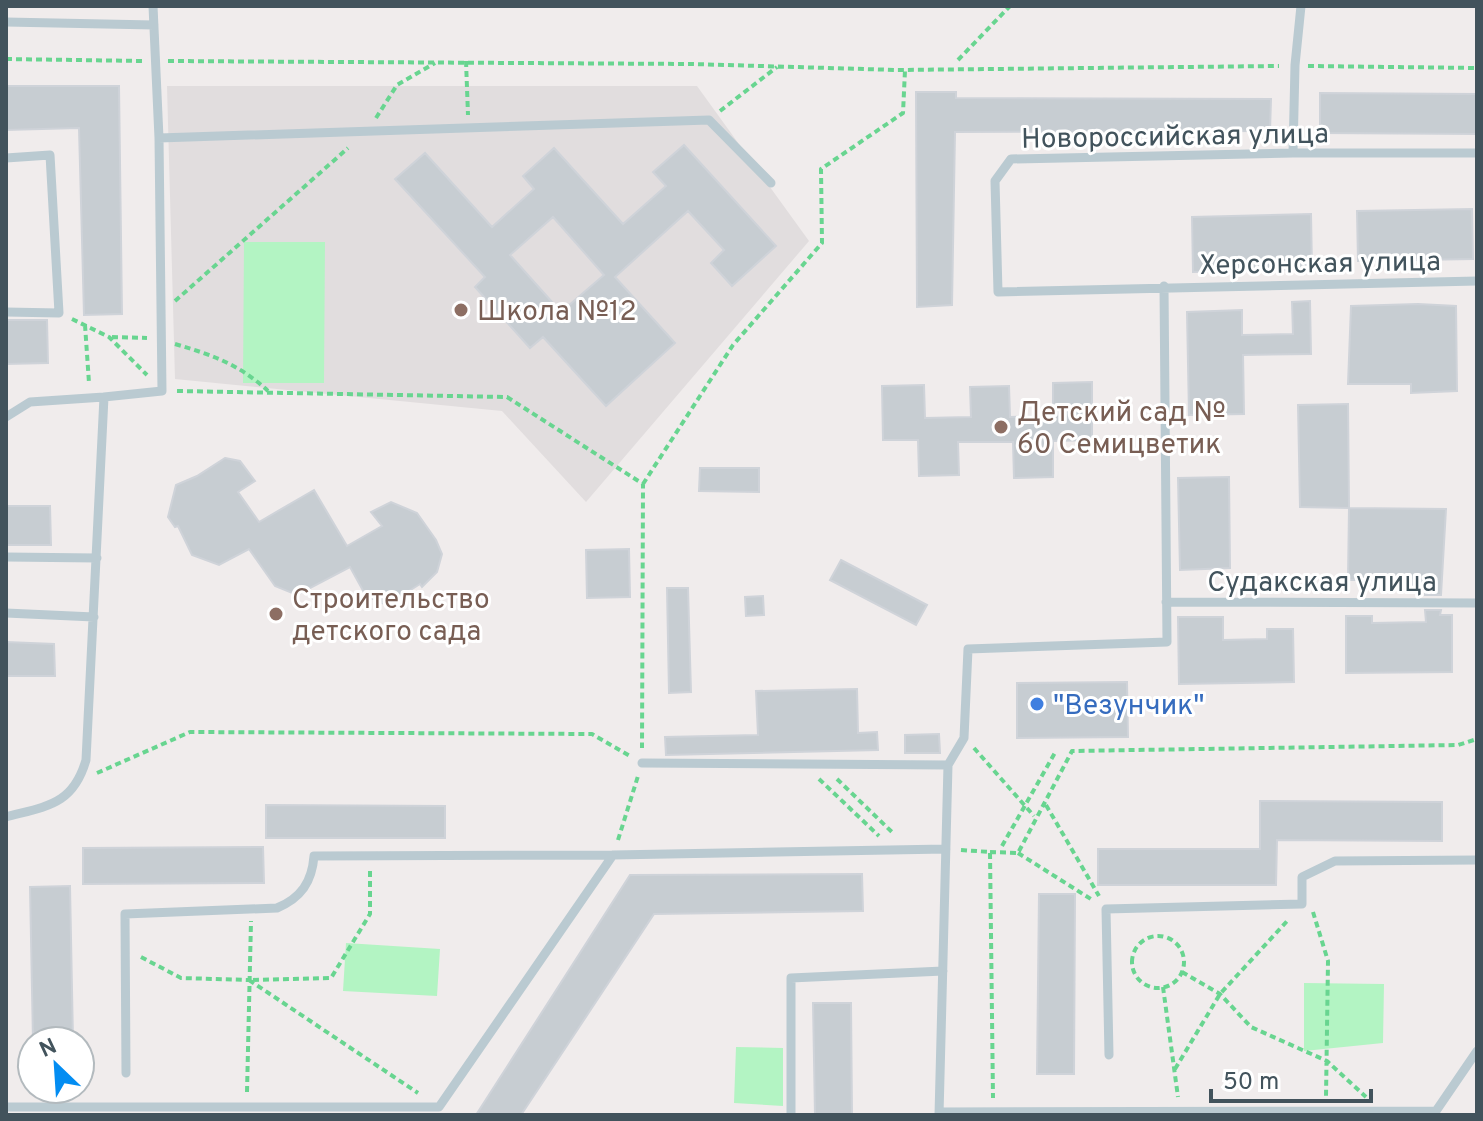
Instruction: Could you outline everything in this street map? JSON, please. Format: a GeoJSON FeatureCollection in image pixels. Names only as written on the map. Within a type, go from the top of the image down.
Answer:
{"type":"FeatureCollection","features":[{"type":"Feature","properties":{"kind":"lane"},"geometry":{"type":"LineString","coordinates":[[6,417],[30,402],[162,391],[159,138],[153,6]]}},
{"type":"Feature","properties":{"kind":"lane"},"geometry":{"type":"LineString","coordinates":[[1293,153],[1295,65],[1301,6]]}},
{"type":"Feature","properties":{"kind":"lane"},"geometry":{"type":"LineString","coordinates":[[6,22],[154,25]]}},
{"type":"Feature","properties":{"kind":"lane"},"geometry":{"type":"LineString","coordinates":[[159,138],[709,120],[771,183]]}},
{"type":"Feature","properties":{"kind":"lane","name":"Новороссийская улица"},"geometry":{"type":"LineString","coordinates":[[998,292],[995,181],[1011,159],[1477,153]]}},
{"type":"Feature","properties":{"kind":"lane"},"geometry":{"type":"LineString","coordinates":[[6,158],[50,155],[59,313],[6,312]]}},
{"type":"Feature","properties":{"kind":"lane","name":"Херсонская улица"},"geometry":{"type":"LineString","coordinates":[[998,292],[1477,281]]}},
{"type":"Feature","properties":{"kind":"lane"},"geometry":{"type":"LineString","coordinates":[[1164,286],[1167,642],[968,649],[964,738],[948,765],[939,1114],[1436,1111],[1477,1051]]}},
{"type":"Feature","properties":{"kind":"lane"},"geometry":{"type":"LineString","coordinates":[[6,817],[54,802],[71,792],[80,780],[86,760],[104,397]]}},
{"type":"Feature","properties":{"kind":"lane"},"geometry":{"type":"LineString","coordinates":[[6,557],[97,558]]}},
{"type":"Feature","properties":{"kind":"lane","name":"Судакская улица"},"geometry":{"type":"LineString","coordinates":[[1166,602],[1477,603]]}},
{"type":"Feature","properties":{"kind":"lane"},"geometry":{"type":"LineString","coordinates":[[6,613],[94,617]]}},
{"type":"Feature","properties":{"kind":"lane"},"geometry":{"type":"LineString","coordinates":[[642,763],[948,765]]}},
{"type":"Feature","properties":{"kind":"lane"},"geometry":{"type":"LineString","coordinates":[[126,1073],[125,914],[277,908],[292,902],[304,891],[313,871],[314,856],[946,849]]}},
{"type":"Feature","properties":{"kind":"lane"},"geometry":{"type":"LineString","coordinates":[[6,1107],[439,1107],[613,855]]}},
{"type":"Feature","properties":{"kind":"lane"},"geometry":{"type":"LineString","coordinates":[[1109,1055],[1106,909],[1307,905],[1302,877],[1335,861],[1477,860]]}},
{"type":"Feature","properties":{"kind":"lane"},"geometry":{"type":"LineString","coordinates":[[791,1115],[791,978],[943,971]]}},
{"type":"Feature","properties":{"kind":"path"},"geometry":{"type":"LineString","coordinates":[[958,60],[1010,6]]}},
{"type":"Feature","properties":{"kind":"path"},"geometry":{"type":"LineString","coordinates":[[6,59],[466,61],[905,70],[1295,65],[1477,68]]}},
{"type":"Feature","properties":{"kind":"path"},"geometry":{"type":"LineString","coordinates":[[161,314],[368,130],[397,85],[438,61]]}},
{"type":"Feature","properties":{"kind":"path"},"geometry":{"type":"LineString","coordinates":[[466,61],[469,127]]}},
{"type":"Feature","properties":{"kind":"path"},"geometry":{"type":"LineString","coordinates":[[709,120],[778,66]]}},
{"type":"Feature","properties":{"kind":"path"},"geometry":{"type":"LineString","coordinates":[[613,855],[642,763],[643,484],[733,345],[822,243],[821,169],[903,113],[905,70]]}},
{"type":"Feature","properties":{"kind":"path"},"geometry":{"type":"LineString","coordinates":[[59,313],[109,337],[162,391],[507,397],[643,484]]}},
{"type":"Feature","properties":{"kind":"path"},"geometry":{"type":"LineString","coordinates":[[85,325],[89,398]]}},
{"type":"Feature","properties":{"kind":"path"},"geometry":{"type":"LineString","coordinates":[[109,337],[162,340],[219,357],[268,391]]}},
{"type":"Feature","properties":{"kind":"path"},"geometry":{"type":"LineString","coordinates":[[80,780],[190,732],[592,734],[642,763]]}},
{"type":"Feature","properties":{"kind":"path"},"geometry":{"type":"LineString","coordinates":[[964,738],[1034,816]]}},
{"type":"Feature","properties":{"kind":"path"},"geometry":{"type":"LineString","coordinates":[[1018,853],[1072,751],[1458,745],[1477,739]]}},
{"type":"Feature","properties":{"kind":"path"},"geometry":{"type":"LineString","coordinates":[[1002,846],[1056,751]]}},
{"type":"Feature","properties":{"kind":"path"},"geometry":{"type":"LineString","coordinates":[[803,764],[894,850]]}},
{"type":"Feature","properties":{"kind":"path"},"geometry":{"type":"LineString","coordinates":[[822,764],[910,850]]}},
{"type":"Feature","properties":{"kind":"path"},"geometry":{"type":"LineString","coordinates":[[1046,805],[1106,909]]}},
{"type":"Feature","properties":{"kind":"path"},"geometry":{"type":"LineString","coordinates":[[946,849],[1018,853],[1106,909]]}},
{"type":"Feature","properties":{"kind":"path"},"geometry":{"type":"LineString","coordinates":[[990,852],[993,1112]]}},
{"type":"Feature","properties":{"kind":"path"},"geometry":{"type":"LineString","coordinates":[[126,950],[181,978],[331,978],[370,914],[370,856]]}},
{"type":"Feature","properties":{"kind":"path"},"geometry":{"type":"LineString","coordinates":[[1175,1069],[1220,994],[1307,905],[1328,961],[1326,1111]]}},
{"type":"Feature","properties":{"kind":"path"},"geometry":{"type":"LineString","coordinates":[[246,1107],[251,909]]}},
{"type":"Feature","properties":{"kind":"path"},"geometry":{"type":"LineString","coordinates":[[1158,936],[1174,941],[1183,955],[1182,972],[1178,979],[1163,987],[1147,985],[1135,973],[1133,956],[1142,941],[1158,936]]}},
{"type":"Feature","properties":{"kind":"path"},"geometry":{"type":"LineString","coordinates":[[1182,972],[1220,994],[1251,1027],[1327,1061],[1381,1111]]}},
{"type":"Feature","properties":{"kind":"path"},"geometry":{"type":"LineString","coordinates":[[249,980],[439,1107]]}},
{"type":"Feature","properties":{"kind":"path"},"geometry":{"type":"LineString","coordinates":[[1163,987],[1179,1112]]}},
{"type":"Feature","properties":{"kind":"shaded area","name":"Школа №12"},"geometry":{"type":"Polygon","coordinates":[[[167,86],[697,86],[809,241],[586,502],[502,411],[175,379],[167,86]]]}},
{"type":"Feature","properties":{"kind":"green space"},"geometry":{"type":"Polygon","coordinates":[[[244,242],[325,242],[324,383],[243,383],[244,242]]]}},
{"type":"Feature","properties":{"kind":"green space"},"geometry":{"type":"Polygon","coordinates":[[[346,943],[440,949],[437,996],[343,991],[346,943]]]}},
{"type":"Feature","properties":{"kind":"green space"},"geometry":{"type":"Polygon","coordinates":[[[1304,983],[1384,984],[1383,1043],[1304,1051],[1304,983]]]}},
{"type":"Feature","properties":{"kind":"green space"},"geometry":{"type":"Polygon","coordinates":[[[736,1047],[783,1048],[783,1106],[734,1103],[736,1047]]]}},
{"type":"Feature","properties":{"kind":"building"},"geometry":{"type":"Polygon","coordinates":[[[6,86],[119,86],[122,314],[84,315],[79,128],[6,130],[6,86]]]}},
{"type":"Feature","properties":{"kind":"building"},"geometry":{"type":"Polygon","coordinates":[[[916,92],[956,92],[956,98],[1271,99],[1270,131],[955,132],[952,305],[917,307],[916,92]]]}},
{"type":"Feature","properties":{"kind":"building"},"geometry":{"type":"Polygon","coordinates":[[[1320,93],[1477,94],[1477,134],[1320,133],[1320,93]]]}},
{"type":"Feature","properties":{"kind":"building"},"geometry":{"type":"Polygon","coordinates":[[[684,145],[776,246],[732,286],[711,263],[724,250],[688,211],[615,277],[675,343],[606,406],[543,337],[530,348],[475,287],[485,277],[395,179],[425,153],[492,227],[534,189],[523,176],[554,148],[623,224],[666,186],[653,172],[684,145]],[[553,217],[510,255],[561,312],[604,275],[553,217]]]}},
{"type":"Feature","properties":{"kind":"building"},"geometry":{"type":"Polygon","coordinates":[[[1472,209],[1473,259],[1358,261],[1357,211],[1472,209]]]}},
{"type":"Feature","properties":{"kind":"building"},"geometry":{"type":"Polygon","coordinates":[[[1311,214],[1312,269],[1193,272],[1192,217],[1311,214]]]}},
{"type":"Feature","properties":{"kind":"building"},"geometry":{"type":"Polygon","coordinates":[[[1310,301],[1311,354],[1243,355],[1244,414],[1189,415],[1187,312],[1242,310],[1242,335],[1293,334],[1292,302],[1310,301]]]}},
{"type":"Feature","properties":{"kind":"building"},"geometry":{"type":"Polygon","coordinates":[[[1351,306],[1456,306],[1457,391],[1411,393],[1411,384],[1348,384],[1351,306]]]}},
{"type":"Feature","properties":{"kind":"building"},"geometry":{"type":"Polygon","coordinates":[[[6,320],[47,320],[48,363],[6,364],[6,320]]]}},
{"type":"Feature","properties":{"kind":"building"},"geometry":{"type":"Polygon","coordinates":[[[1092,382],[1092,440],[1053,441],[1053,477],[1014,478],[1013,442],[958,442],[959,475],[919,476],[918,440],[883,440],[882,386],[924,385],[925,418],[971,417],[970,387],[1009,386],[1010,417],[1053,416],[1053,383],[1092,382]]]}},
{"type":"Feature","properties":{"kind":"building"},"geometry":{"type":"Polygon","coordinates":[[[1348,404],[1349,508],[1300,507],[1298,405],[1348,404]]]}},
{"type":"Feature","properties":{"kind":"building"},"geometry":{"type":"Polygon","coordinates":[[[225,458],[240,461],[255,481],[238,492],[259,522],[314,490],[347,546],[382,526],[371,512],[391,502],[417,513],[442,554],[437,572],[422,587],[420,584],[387,605],[366,596],[350,567],[297,595],[275,586],[249,549],[219,565],[192,555],[178,526],[175,527],[168,517],[176,485],[225,458]]]}},
{"type":"Feature","properties":{"kind":"building"},"geometry":{"type":"Polygon","coordinates":[[[700,468],[759,468],[759,492],[699,491],[700,468]]]}},
{"type":"Feature","properties":{"kind":"building"},"geometry":{"type":"Polygon","coordinates":[[[1229,477],[1230,568],[1180,570],[1178,478],[1229,477]]]}},
{"type":"Feature","properties":{"kind":"building"},"geometry":{"type":"Polygon","coordinates":[[[6,506],[50,506],[51,545],[6,545],[6,506]]]}},
{"type":"Feature","properties":{"kind":"building"},"geometry":{"type":"Polygon","coordinates":[[[1349,508],[1446,509],[1441,595],[1425,595],[1425,587],[1413,587],[1413,580],[1348,580],[1349,508]]]}},
{"type":"Feature","properties":{"kind":"building"},"geometry":{"type":"Polygon","coordinates":[[[629,549],[630,597],[587,598],[586,550],[629,549]]]}},
{"type":"Feature","properties":{"kind":"building"},"geometry":{"type":"Polygon","coordinates":[[[841,560],[927,605],[916,625],[830,580],[841,560]]]}},
{"type":"Feature","properties":{"kind":"building"},"geometry":{"type":"Polygon","coordinates":[[[667,588],[688,588],[691,692],[669,693],[667,588]]]}},
{"type":"Feature","properties":{"kind":"building"},"geometry":{"type":"Polygon","coordinates":[[[763,596],[764,615],[746,616],[745,597],[763,596]]]}},
{"type":"Feature","properties":{"kind":"building"},"geometry":{"type":"Polygon","coordinates":[[[1425,610],[1441,610],[1440,615],[1452,615],[1452,672],[1346,673],[1346,616],[1372,616],[1372,623],[1426,622],[1425,610]]]}},
{"type":"Feature","properties":{"kind":"building"},"geometry":{"type":"Polygon","coordinates":[[[1178,617],[1223,617],[1223,640],[1267,639],[1267,629],[1293,629],[1294,682],[1179,684],[1178,617]]]}},
{"type":"Feature","properties":{"kind":"building"},"geometry":{"type":"Polygon","coordinates":[[[6,642],[54,644],[55,676],[6,676],[6,642]]]}},
{"type":"Feature","properties":{"kind":"building"},"geometry":{"type":"Polygon","coordinates":[[[1127,682],[1128,737],[1017,738],[1017,683],[1127,682]]]}},
{"type":"Feature","properties":{"kind":"building"},"geometry":{"type":"Polygon","coordinates":[[[857,689],[858,733],[877,732],[878,750],[666,755],[665,737],[758,735],[756,691],[857,689]]]}},
{"type":"Feature","properties":{"kind":"building"},"geometry":{"type":"Polygon","coordinates":[[[939,734],[940,753],[905,753],[905,735],[939,734]]]}},
{"type":"Feature","properties":{"kind":"building"},"geometry":{"type":"Polygon","coordinates":[[[1260,801],[1442,802],[1442,841],[1277,840],[1276,885],[1098,885],[1098,849],[1260,849],[1260,801]]]}},
{"type":"Feature","properties":{"kind":"building"},"geometry":{"type":"Polygon","coordinates":[[[266,805],[445,806],[445,838],[266,838],[266,805]]]}},
{"type":"Feature","properties":{"kind":"building"},"geometry":{"type":"Polygon","coordinates":[[[263,847],[264,883],[83,884],[83,848],[263,847]]]}},
{"type":"Feature","properties":{"kind":"building"},"geometry":{"type":"Polygon","coordinates":[[[862,874],[863,911],[654,914],[521,1115],[476,1115],[630,875],[862,874]]]}},
{"type":"Feature","properties":{"kind":"building"},"geometry":{"type":"Polygon","coordinates":[[[70,886],[73,1025],[33,1025],[30,887],[70,886]]]}},
{"type":"Feature","properties":{"kind":"building"},"geometry":{"type":"Polygon","coordinates":[[[1039,894],[1075,894],[1074,1074],[1037,1074],[1039,894]]]}},
{"type":"Feature","properties":{"kind":"building"},"geometry":{"type":"Polygon","coordinates":[[[813,1003],[851,1003],[852,1115],[815,1115],[813,1003]]]}},
{"type":"Feature","properties":{"kind":"place","name":"Школа №12"},"geometry":{"type":"Point","coordinates":[461,310]}},
{"type":"Feature","properties":{"kind":"place","name":"Детский сад № 60 Семицветик"},"geometry":{"type":"Point","coordinates":[1001,427]}},
{"type":"Feature","properties":{"kind":"place","name":"Строительство детского сада"},"geometry":{"type":"Point","coordinates":[276,614]}},
{"type":"Feature","properties":{"kind":"place","name":"\"Везунчик\""},"geometry":{"type":"Point","coordinates":[1037,704]}}]}
